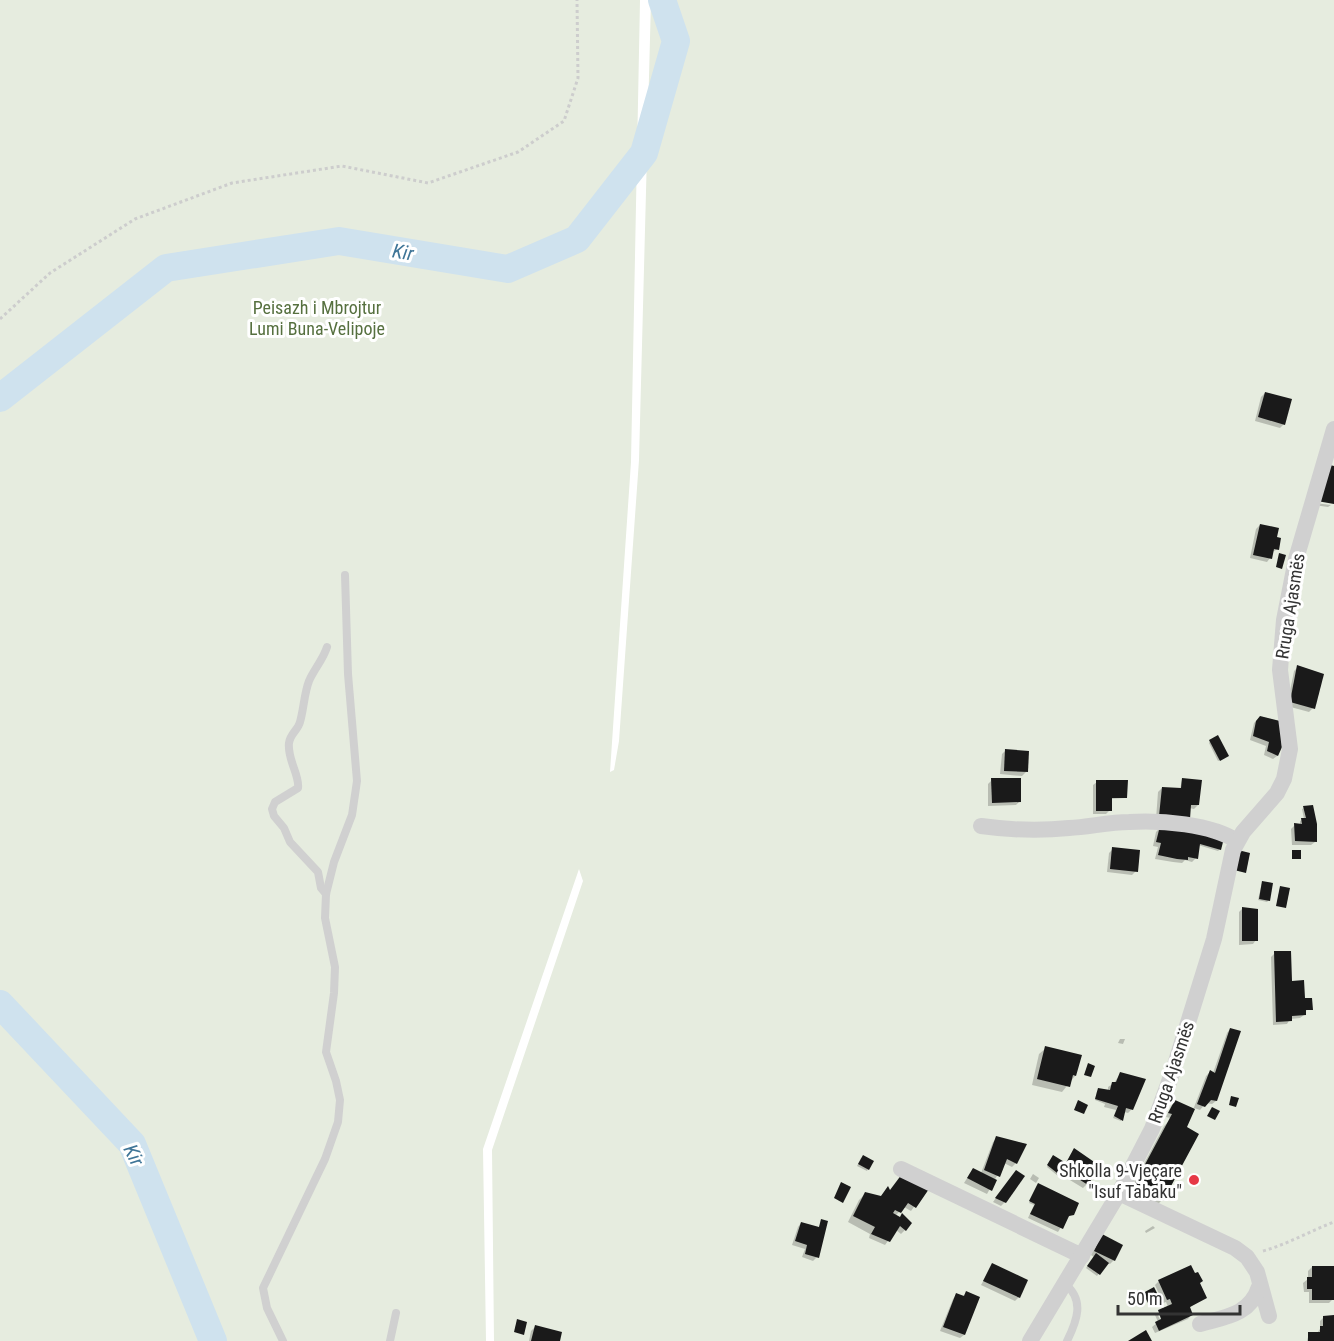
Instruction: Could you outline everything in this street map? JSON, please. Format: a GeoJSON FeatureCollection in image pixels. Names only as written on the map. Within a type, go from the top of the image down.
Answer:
{"type":"FeatureCollection","features":[{"type":"Feature","properties":{"kind":"street","name":"Rruga Ajasmës"},"geometry":{"type":"LineString","coordinates":[[1034,1338],[1119,1194],[1149,1136],[1162,1103],[1214,939],[1229,865],[1237,841],[1277,793],[1288,764],[1289,732],[1281,686],[1282,637],[1296,559],[1334,429]]}},
{"type":"Feature","properties":{"kind":"street"},"geometry":{"type":"LineString","coordinates":[[981,825],[1027,829],[1153,822],[1203,828],[1227,834],[1237,841]]}},
{"type":"Feature","properties":{"kind":"street"},"geometry":{"type":"LineString","coordinates":[[901,1168],[1082,1256]]}},
{"type":"Feature","properties":{"kind":"street"},"geometry":{"type":"LineString","coordinates":[[1119,1194],[1234,1248],[1247,1257],[1257,1272],[1259,1287],[1269,1316]]}},
{"type":"Feature","properties":{"kind":"street"},"geometry":{"type":"LineString","coordinates":[[1200,1324],[1233,1314],[1250,1305],[1256,1298],[1259,1287]]}},
{"type":"Feature","properties":{"kind":"lane"},"geometry":{"type":"LineString","coordinates":[[283,1341],[269,1315],[263,1287],[325,1159],[338,1122],[340,1100],[326,1052],[335,967],[325,918],[326,894],[334,862],[352,815],[357,781],[348,674],[345,575]]}},
{"type":"Feature","properties":{"kind":"lane"},"geometry":{"type":"LineString","coordinates":[[326,894],[321,888],[318,872],[290,842],[272,809],[275,802],[298,788],[298,781],[290,758],[290,740],[300,724],[303,696],[310,678],[327,647]]}},
{"type":"Feature","properties":{"kind":"lane"},"geometry":{"type":"LineString","coordinates":[[1065,1284],[1073,1290],[1077,1297],[1078,1309],[1067,1341]]}},
{"type":"Feature","properties":{"kind":"lane"},"geometry":{"type":"LineString","coordinates":[[390,1341],[396,1313]]}},
{"type":"Feature","properties":{"kind":"path"},"geometry":{"type":"LineString","coordinates":[[0,320],[50,273],[135,219],[232,183],[342,166],[428,183],[518,152],[564,121],[578,78],[577,0]]}},
{"type":"Feature","properties":{"kind":"path"},"geometry":{"type":"LineString","coordinates":[[1247,1257],[1280,1246],[1305,1232],[1334,1222]]}},
{"type":"Feature","properties":{"kind":"green space","name":"Peisazh i Mbrojtur Lumi Buna-Velipoje"},"geometry":{"type":"Polygon","coordinates":[[[0,0],[640,0],[631,462],[610,772],[614,770],[619,741],[639,460],[651,0],[1334,0],[1334,1341],[494,1341],[492,1150],[583,881],[579,869],[483,1149],[486,1341],[0,1341],[0,0]]]}},
{"type":"Feature","properties":{"kind":"building"},"geometry":{"type":"Polygon","coordinates":[[[1265,392],[1292,399],[1285,425],[1258,417],[1265,392]]]}},
{"type":"Feature","properties":{"kind":"building"},"geometry":{"type":"Polygon","coordinates":[[[1326,464],[1334,466],[1334,504],[1317,501],[1326,464]]]}},
{"type":"Feature","properties":{"kind":"building"},"geometry":{"type":"Polygon","coordinates":[[[1260,524],[1279,528],[1277,537],[1281,538],[1279,550],[1274,549],[1272,559],[1253,555],[1260,524]]]}},
{"type":"Feature","properties":{"kind":"building"},"geometry":{"type":"Polygon","coordinates":[[[1279,553],[1286,555],[1282,569],[1276,567],[1279,553]]]}},
{"type":"Feature","properties":{"kind":"building"},"geometry":{"type":"Polygon","coordinates":[[[1297,665],[1324,674],[1315,709],[1290,702],[1297,665]]]}},
{"type":"Feature","properties":{"kind":"building"},"geometry":{"type":"Polygon","coordinates":[[[1260,716],[1280,721],[1282,747],[1278,756],[1267,751],[1269,742],[1253,736],[1256,721],[1260,716]]]}},
{"type":"Feature","properties":{"kind":"building"},"geometry":{"type":"Polygon","coordinates":[[[1218,735],[1229,756],[1220,761],[1209,740],[1218,735]]]}},
{"type":"Feature","properties":{"kind":"building"},"geometry":{"type":"Polygon","coordinates":[[[1005,749],[1029,751],[1028,772],[1004,771],[1005,749]]]}},
{"type":"Feature","properties":{"kind":"building"},"geometry":{"type":"Polygon","coordinates":[[[991,778],[1021,778],[1021,802],[992,803],[991,778]]]}},
{"type":"Feature","properties":{"kind":"building"},"geometry":{"type":"Polygon","coordinates":[[[1182,778],[1202,780],[1199,805],[1191,805],[1190,819],[1159,816],[1162,787],[1181,788],[1182,778]]]}},
{"type":"Feature","properties":{"kind":"building"},"geometry":{"type":"Polygon","coordinates":[[[1096,780],[1128,780],[1127,798],[1112,798],[1112,811],[1096,811],[1096,780]]]}},
{"type":"Feature","properties":{"kind":"building"},"geometry":{"type":"Polygon","coordinates":[[[1313,805],[1317,824],[1317,842],[1295,841],[1294,823],[1302,824],[1301,818],[1306,818],[1303,806],[1313,805]]]}},
{"type":"Feature","properties":{"kind":"building"},"geometry":{"type":"Polygon","coordinates":[[[1160,826],[1224,838],[1221,850],[1200,844],[1198,859],[1188,857],[1188,860],[1177,859],[1158,855],[1161,843],[1156,842],[1160,826]]]}},
{"type":"Feature","properties":{"kind":"building"},"geometry":{"type":"Polygon","coordinates":[[[1112,847],[1140,850],[1138,872],[1110,869],[1112,847]]]}},
{"type":"Feature","properties":{"kind":"building"},"geometry":{"type":"Polygon","coordinates":[[[1238,850],[1250,853],[1246,873],[1234,870],[1238,850]]]}},
{"type":"Feature","properties":{"kind":"building"},"geometry":{"type":"Polygon","coordinates":[[[1292,850],[1301,850],[1301,859],[1292,859],[1292,850]]]}},
{"type":"Feature","properties":{"kind":"building"},"geometry":{"type":"Polygon","coordinates":[[[1262,881],[1273,883],[1270,901],[1259,899],[1262,881]]]}},
{"type":"Feature","properties":{"kind":"building"},"geometry":{"type":"Polygon","coordinates":[[[1280,886],[1290,888],[1286,908],[1276,906],[1280,886]]]}},
{"type":"Feature","properties":{"kind":"building"},"geometry":{"type":"Polygon","coordinates":[[[1242,907],[1258,909],[1258,941],[1242,941],[1242,907]]]}},
{"type":"Feature","properties":{"kind":"building"},"geometry":{"type":"Polygon","coordinates":[[[1274,951],[1291,951],[1292,981],[1304,980],[1305,998],[1312,998],[1313,1010],[1306,1010],[1306,1015],[1292,1016],[1292,1021],[1276,1022],[1274,951]]]}},
{"type":"Feature","properties":{"kind":"building"},"geometry":{"type":"Polygon","coordinates":[[[1230,1028],[1241,1031],[1217,1101],[1211,1100],[1205,1107],[1197,1104],[1210,1070],[1215,1073],[1230,1028]]]}},
{"type":"Feature","properties":{"kind":"building"},"geometry":{"type":"Polygon","coordinates":[[[1045,1046],[1082,1055],[1070,1087],[1037,1079],[1045,1046]]]}},
{"type":"Feature","properties":{"kind":"building"},"geometry":{"type":"Polygon","coordinates":[[[1088,1063],[1095,1066],[1091,1077],[1084,1075],[1088,1063]]]}},
{"type":"Feature","properties":{"kind":"building"},"geometry":{"type":"Polygon","coordinates":[[[1120,1072],[1146,1079],[1133,1110],[1126,1108],[1123,1121],[1114,1116],[1118,1106],[1095,1099],[1098,1088],[1110,1090],[1112,1082],[1116,1082],[1120,1072]]]}},
{"type":"Feature","properties":{"kind":"building"},"geometry":{"type":"Polygon","coordinates":[[[1231,1096],[1239,1098],[1236,1107],[1229,1105],[1231,1096]]]}},
{"type":"Feature","properties":{"kind":"building"},"geometry":{"type":"Polygon","coordinates":[[[1078,1100],[1088,1105],[1084,1114],[1074,1110],[1078,1100]]]}},
{"type":"Feature","properties":{"kind":"building"},"geometry":{"type":"Polygon","coordinates":[[[1175,1100],[1195,1109],[1187,1127],[1199,1134],[1163,1201],[1134,1185],[1172,1114],[1168,1113],[1175,1100]]]}},
{"type":"Feature","properties":{"kind":"building"},"geometry":{"type":"Polygon","coordinates":[[[1212,1107],[1220,1111],[1215,1120],[1207,1116],[1212,1107]]]}},
{"type":"Feature","properties":{"kind":"building"},"geometry":{"type":"Polygon","coordinates":[[[996,1136],[1027,1144],[1017,1164],[1007,1159],[1000,1177],[984,1170],[996,1136]]]}},
{"type":"Feature","properties":{"kind":"building"},"geometry":{"type":"Polygon","coordinates":[[[1074,1148],[1100,1166],[1088,1185],[1063,1169],[1061,1176],[1047,1165],[1053,1155],[1066,1163],[1074,1148]]]}},
{"type":"Feature","properties":{"kind":"building"},"geometry":{"type":"Polygon","coordinates":[[[863,1155],[874,1161],[869,1170],[858,1164],[863,1155]]]}},
{"type":"Feature","properties":{"kind":"building"},"geometry":{"type":"Polygon","coordinates":[[[973,1168],[997,1180],[992,1191],[967,1178],[973,1168]]]}},
{"type":"Feature","properties":{"kind":"building"},"geometry":{"type":"Polygon","coordinates":[[[1016,1170],[1025,1176],[1006,1203],[995,1198],[1016,1170]]]}},
{"type":"Feature","properties":{"kind":"building"},"geometry":{"type":"Polygon","coordinates":[[[902,1174],[931,1186],[916,1208],[908,1203],[901,1213],[895,1210],[893,1213],[900,1217],[902,1213],[912,1223],[906,1231],[900,1226],[890,1242],[871,1234],[875,1227],[853,1216],[865,1192],[881,1196],[888,1186],[890,1190],[902,1174]]]}},
{"type":"Feature","properties":{"kind":"building"},"geometry":{"type":"Polygon","coordinates":[[[841,1182],[851,1187],[843,1203],[834,1198],[841,1182]]]}},
{"type":"Feature","properties":{"kind":"building"},"geometry":{"type":"Polygon","coordinates":[[[1038,1183],[1079,1203],[1074,1215],[1069,1216],[1063,1229],[1030,1214],[1035,1204],[1029,1201],[1038,1183]]]}},
{"type":"Feature","properties":{"kind":"building"},"geometry":{"type":"Polygon","coordinates":[[[821,1219],[828,1221],[819,1258],[805,1254],[807,1245],[795,1241],[801,1222],[819,1227],[821,1219]]]}},
{"type":"Feature","properties":{"kind":"building"},"geometry":{"type":"Polygon","coordinates":[[[1102,1234],[1123,1245],[1115,1261],[1094,1251],[1102,1234]]]}},
{"type":"Feature","properties":{"kind":"building"},"geometry":{"type":"Polygon","coordinates":[[[1096,1253],[1109,1263],[1100,1275],[1087,1266],[1096,1253]]]}},
{"type":"Feature","properties":{"kind":"building"},"geometry":{"type":"Polygon","coordinates":[[[992,1263],[1028,1280],[1020,1298],[983,1281],[992,1263]]]}},
{"type":"Feature","properties":{"kind":"building"},"geometry":{"type":"Polygon","coordinates":[[[1191,1265],[1203,1281],[1200,1283],[1207,1298],[1190,1307],[1193,1315],[1159,1331],[1155,1322],[1161,1319],[1158,1310],[1172,1304],[1170,1299],[1167,1300],[1158,1280],[1191,1265]]]}},
{"type":"Feature","properties":{"kind":"building"},"geometry":{"type":"Polygon","coordinates":[[[1312,1266],[1334,1266],[1334,1300],[1312,1300],[1312,1289],[1307,1289],[1307,1277],[1312,1277],[1312,1266]]]}},
{"type":"Feature","properties":{"kind":"building"},"geometry":{"type":"Polygon","coordinates":[[[1154,1287],[1160,1299],[1149,1305],[1143,1293],[1154,1287]]]}},
{"type":"Feature","properties":{"kind":"building"},"geometry":{"type":"Polygon","coordinates":[[[966,1291],[980,1297],[965,1335],[943,1327],[956,1293],[964,1296],[966,1291]]]}},
{"type":"Feature","properties":{"kind":"building"},"geometry":{"type":"Polygon","coordinates":[[[1334,1315],[1334,1341],[1308,1341],[1308,1332],[1320,1332],[1320,1326],[1323,1326],[1323,1316],[1334,1315]]]}},
{"type":"Feature","properties":{"kind":"building"},"geometry":{"type":"Polygon","coordinates":[[[517,1319],[527,1322],[524,1335],[514,1332],[517,1319]]]}},
{"type":"Feature","properties":{"kind":"building"},"geometry":{"type":"Polygon","coordinates":[[[535,1325],[562,1332],[560,1341],[531,1341],[535,1325]]]}},
{"type":"Feature","properties":{"kind":"building"},"geometry":{"type":"Polygon","coordinates":[[[1146,1330],[1152,1341],[1128,1341],[1146,1330]]]}},
{"type":"Feature","properties":{"kind":"waterway","name":"Kir"},"geometry":{"type":"LineString","coordinates":[[0,398],[166,268],[339,241],[508,269],[577,239],[644,153],[676,41],[662,0]]}},
{"type":"Feature","properties":{"kind":"waterway","name":"Kir"},"geometry":{"type":"LineString","coordinates":[[0,1004],[132,1144],[213,1341]]}},
{"type":"Feature","properties":{"kind":"place","name":"Shkolla 9-Vjeçare \"Isuf Tabaku\""},"geometry":{"type":"Point","coordinates":[1194,1180]}}]}
